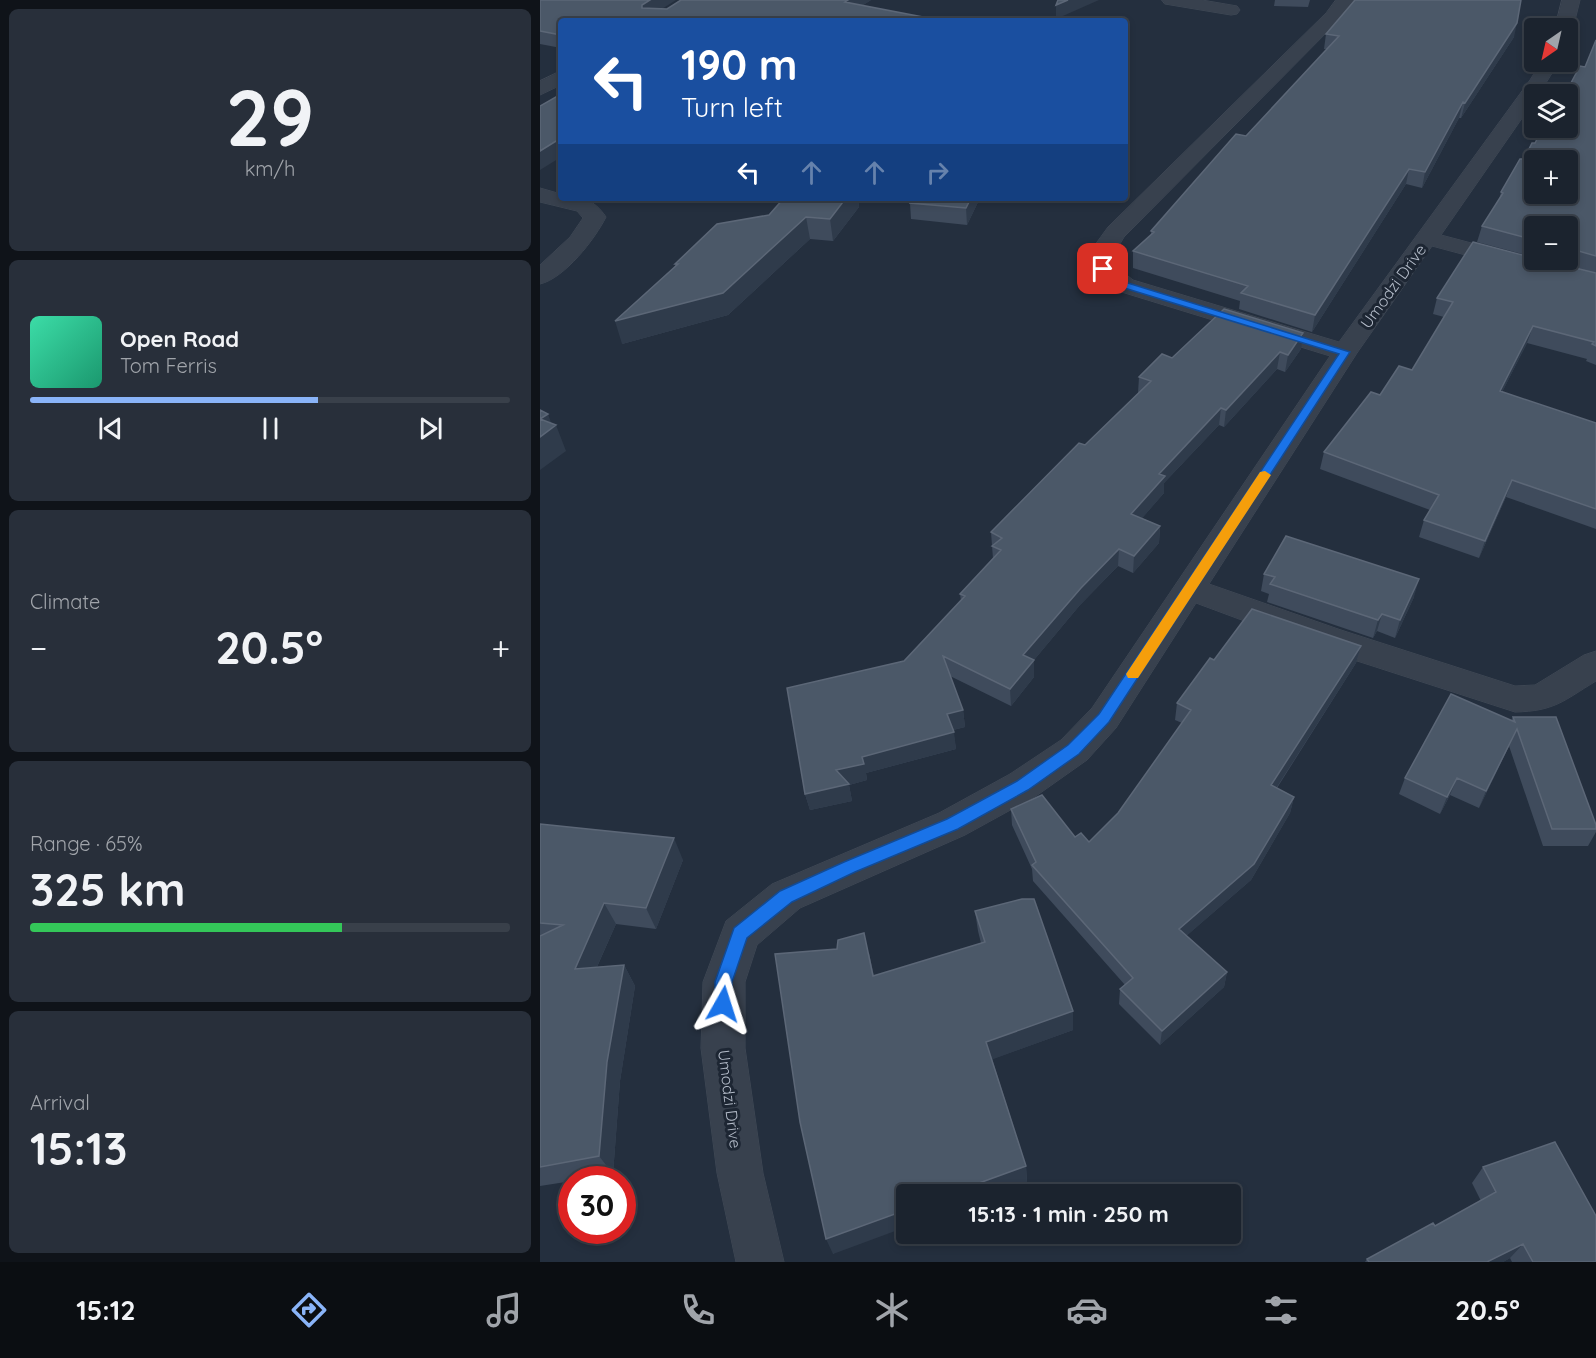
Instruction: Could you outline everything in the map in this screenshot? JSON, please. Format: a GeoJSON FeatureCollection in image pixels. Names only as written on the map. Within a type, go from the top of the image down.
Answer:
{"type":"FeatureCollection","features":[{"type":"Feature","properties":{"kind":"street"},"geometry":{"type":"LineString","coordinates":[[1171,0],[1231,10]]}},
{"type":"Feature","properties":{"kind":"street"},"geometry":{"type":"LineString","coordinates":[[1345,0],[1332,16],[1116,232],[1104,247],[1100,259],[1103,269],[1124,285],[1345,352]]}},
{"type":"Feature","properties":{"kind":"street"},"geometry":{"type":"LineString","coordinates":[[1566,18],[1571,0]]}},
{"type":"Feature","properties":{"kind":"street","name":"Umodzi Drive"},"geometry":{"type":"LineString","coordinates":[[760,1262],[740,1173],[723,1048],[724,982],[740,934],[786,896],[952,824],[1023,785],[1074,750],[1104,718],[1345,352],[1544,72]]}},
{"type":"Feature","properties":{"kind":"street"},"geometry":{"type":"LineString","coordinates":[[540,89],[558,79]]}},
{"type":"Feature","properties":{"kind":"street"},"geometry":{"type":"LineString","coordinates":[[540,195],[558,199]]}},
{"type":"Feature","properties":{"kind":"street"},"geometry":{"type":"LineString","coordinates":[[540,277],[562,258],[591,226],[595,217],[585,206],[565,201]]}},
{"type":"Feature","properties":{"kind":"street"},"geometry":{"type":"LineString","coordinates":[[1427,238],[1596,283]]}},
{"type":"Feature","properties":{"kind":"street"},"geometry":{"type":"LineString","coordinates":[[1190,589],[1329,639],[1515,699],[1541,698],[1596,664]]}},
{"type":"Feature","properties":{"kind":"building"},"geometry":{"type":"Polygon","coordinates":[[[540,0],[650,0],[642,5],[642,8],[667,9],[681,0],[848,0],[845,2],[928,18],[558,18],[558,34],[540,31],[540,0]]]}},
{"type":"Feature","properties":{"kind":"building"},"geometry":{"type":"Polygon","coordinates":[[[1058,0],[1068,0],[1056,5],[1058,0]]]}},
{"type":"Feature","properties":{"kind":"building"},"geometry":{"type":"Polygon","coordinates":[[[1355,0],[1521,0],[1517,23],[1465,103],[1463,102],[1425,172],[1409,169],[1315,315],[1241,293],[1248,286],[1133,251],[1154,232],[1151,231],[1236,134],[1246,136],[1339,36],[1326,34],[1355,0]]]}},
{"type":"Feature","properties":{"kind":"building"},"geometry":{"type":"Polygon","coordinates":[[[1596,40],[1596,256],[1578,251],[1578,216],[1524,216],[1524,237],[1482,226],[1503,193],[1501,192],[1520,159],[1524,159],[1524,204],[1578,204],[1578,150],[1528,150],[1538,138],[1578,138],[1578,84],[1570,84],[1580,66],[1585,67],[1596,40]]]}},
{"type":"Feature","properties":{"kind":"building"},"geometry":{"type":"Polygon","coordinates":[[[558,96],[558,140],[540,151],[540,106],[558,96]]]}},
{"type":"Feature","properties":{"kind":"building"},"geometry":{"type":"Polygon","coordinates":[[[781,201],[844,201],[830,219],[806,217],[723,293],[615,321],[678,264],[675,264],[717,224],[769,215],[781,201]]]}},
{"type":"Feature","properties":{"kind":"building"},"geometry":{"type":"Polygon","coordinates":[[[911,201],[970,201],[966,208],[910,203],[911,201]]]}},
{"type":"Feature","properties":{"kind":"building"},"geometry":{"type":"Polygon","coordinates":[[[1473,242],[1524,255],[1524,270],[1578,269],[1596,273],[1596,346],[1592,344],[1594,342],[1533,326],[1500,391],[1596,423],[1596,509],[1512,480],[1485,541],[1424,520],[1439,495],[1324,452],[1371,392],[1380,395],[1399,366],[1412,370],[1453,302],[1437,298],[1473,242]]]}},
{"type":"Feature","properties":{"kind":"building"},"geometry":{"type":"Polygon","coordinates":[[[1224,309],[1303,333],[1288,355],[1280,352],[1226,410],[1221,408],[1159,474],[1165,476],[1131,514],[1160,526],[1134,556],[1119,549],[1081,588],[1023,655],[1034,660],[1010,689],[943,656],[963,710],[947,714],[954,732],[862,757],[864,764],[836,770],[849,784],[805,794],[787,688],[904,661],[965,596],[960,594],[1001,550],[992,546],[1002,538],[991,532],[1079,443],[1085,445],[1151,381],[1139,377],[1162,354],[1172,358],[1224,309]]]}},
{"type":"Feature","properties":{"kind":"building"},"geometry":{"type":"Polygon","coordinates":[[[540,410],[548,414],[540,419],[540,410]]]}},
{"type":"Feature","properties":{"kind":"building"},"geometry":{"type":"Polygon","coordinates":[[[540,419],[556,425],[540,437],[540,419]]]}},
{"type":"Feature","properties":{"kind":"building"},"geometry":{"type":"Polygon","coordinates":[[[1286,536],[1419,579],[1400,620],[1382,614],[1378,620],[1270,584],[1275,577],[1264,574],[1286,536]]]}},
{"type":"Feature","properties":{"kind":"building"},"geometry":{"type":"Polygon","coordinates":[[[1252,609],[1361,646],[1271,785],[1294,797],[1254,864],[1179,929],[1227,972],[1162,1031],[1120,989],[1133,978],[1032,865],[1036,862],[1011,809],[1042,795],[1075,837],[1081,833],[1089,842],[1118,813],[1191,710],[1177,703],[1210,658],[1214,660],[1252,609]]]}},
{"type":"Feature","properties":{"kind":"building"},"geometry":{"type":"Polygon","coordinates":[[[1451,694],[1515,722],[1513,717],[1556,717],[1596,829],[1552,829],[1517,729],[1486,791],[1457,778],[1447,797],[1405,778],[1451,694]]]}},
{"type":"Feature","properties":{"kind":"building"},"geometry":{"type":"Polygon","coordinates":[[[540,824],[674,838],[646,908],[604,903],[575,969],[624,965],[607,1062],[599,1156],[540,1167],[540,936],[563,925],[540,923],[540,824]]]}},
{"type":"Feature","properties":{"kind":"building"},"geometry":{"type":"Polygon","coordinates":[[[1022,899],[1034,899],[1073,1011],[986,1042],[1026,1166],[976,1184],[896,1184],[896,1214],[826,1239],[800,1122],[775,954],[837,949],[838,940],[864,933],[873,976],[985,942],[975,911],[1022,899]]]}},
{"type":"Feature","properties":{"kind":"building"},"geometry":{"type":"Polygon","coordinates":[[[1555,1142],[1596,1216],[1596,1262],[1533,1262],[1523,1244],[1487,1262],[1369,1262],[1367,1259],[1433,1223],[1435,1226],[1496,1192],[1483,1167],[1555,1142]]]}},
{"type":"Feature","properties":{"kind":"slow traffic"},"geometry":{"type":"LineString","coordinates":[[1133,674],[1265,475]]}},
{"type":"Feature","properties":{"kind":"route"},"geometry":{"type":"LineString","coordinates":[[723,1004],[724,982],[740,934],[786,896],[952,824],[1023,785],[1074,750],[1104,718],[1345,352],[1124,285],[1103,269]]}}]}
